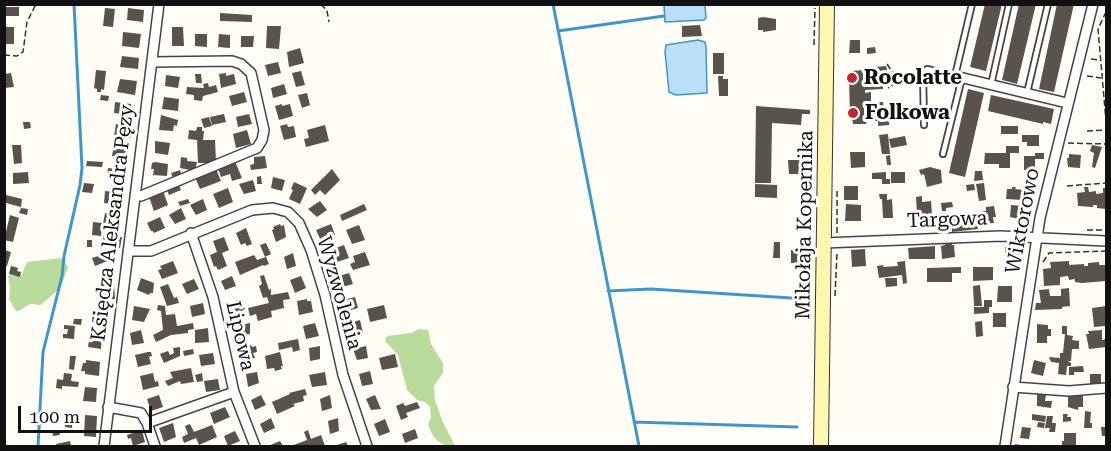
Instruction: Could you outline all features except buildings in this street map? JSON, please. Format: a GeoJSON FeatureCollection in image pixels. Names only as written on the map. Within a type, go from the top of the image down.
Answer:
{"type":"FeatureCollection","features":[{"type":"Feature","properties":{"kind":"main road","name":"Mikołaja Kopernika"},"geometry":{"type":"LineString","coordinates":[[821,447],[834,239],[827,4]]}},
{"type":"Feature","properties":{"kind":"street","name":"Księdza Aleksandra Pęzy"},"geometry":{"type":"LineString","coordinates":[[104,447],[159,4]]}},
{"type":"Feature","properties":{"kind":"street","name":"Wiktorowo"},"geometry":{"type":"LineString","coordinates":[[1005,447],[1037,238],[1067,103],[1093,4]]}},
{"type":"Feature","properties":{"kind":"street"},"geometry":{"type":"LineString","coordinates":[[135,195],[141,196],[257,148],[264,130],[251,74],[242,64],[152,62]]}},
{"type":"Feature","properties":{"kind":"street"},"geometry":{"type":"LineString","coordinates":[[958,77],[1067,103]]}},
{"type":"Feature","properties":{"kind":"street","name":"Wyzwolenia"},"geometry":{"type":"LineString","coordinates":[[128,251],[151,251],[191,233],[258,209],[282,209],[294,217],[303,232],[326,295],[343,375],[367,447]]}},
{"type":"Feature","properties":{"kind":"street","name":"Lipowa"},"geometry":{"type":"LineString","coordinates":[[191,233],[213,297],[234,392],[255,447]]}},
{"type":"Feature","properties":{"kind":"street","name":"Targowa"},"geometry":{"type":"LineString","coordinates":[[834,239],[1001,236],[1107,241]]}},
{"type":"Feature","properties":{"kind":"street"},"geometry":{"type":"LineString","coordinates":[[1013,387],[1069,391],[1107,388]]}},
{"type":"Feature","properties":{"kind":"street"},"geometry":{"type":"LineString","coordinates":[[147,423],[234,392]]}},
{"type":"Feature","properties":{"kind":"street"},"geometry":{"type":"LineString","coordinates":[[108,407],[137,411],[144,416],[155,447]]}},
{"type":"Feature","properties":{"kind":"lane"},"geometry":{"type":"LineString","coordinates":[[943,154],[972,4]]}},
{"type":"Feature","properties":{"kind":"lane"},"geometry":{"type":"LineString","coordinates":[[991,85],[1009,4]]}},
{"type":"Feature","properties":{"kind":"lane"},"geometry":{"type":"LineString","coordinates":[[1027,93],[1047,4]]}},
{"type":"Feature","properties":{"kind":"lane"},"geometry":{"type":"LineString","coordinates":[[924,125],[923,72],[927,69],[958,77]]}},
{"type":"Feature","properties":{"kind":"path"},"geometry":{"type":"LineString","coordinates":[[4,56],[17,56],[23,52],[27,22],[36,4]]}},
{"type":"Feature","properties":{"kind":"path"},"geometry":{"type":"LineString","coordinates":[[321,4],[327,11],[329,22]]}},
{"type":"Feature","properties":{"kind":"path"},"geometry":{"type":"LineString","coordinates":[[1107,12],[1098,29],[1107,121]]}},
{"type":"Feature","properties":{"kind":"path"},"geometry":{"type":"LineString","coordinates":[[1091,59],[1101,60]]}},
{"type":"Feature","properties":{"kind":"path"},"geometry":{"type":"LineString","coordinates":[[886,64],[894,78],[892,86],[888,88]]}},
{"type":"Feature","properties":{"kind":"path"},"geometry":{"type":"LineString","coordinates":[[1087,76],[1103,79]]}},
{"type":"Feature","properties":{"kind":"path"},"geometry":{"type":"LineString","coordinates":[[1087,131],[1107,130]]}},
{"type":"Feature","properties":{"kind":"path"},"geometry":{"type":"LineString","coordinates":[[1067,143],[1107,144]]}},
{"type":"Feature","properties":{"kind":"path"},"geometry":{"type":"LineString","coordinates":[[1067,186],[1107,183]]}},
{"type":"Feature","properties":{"kind":"path"},"geometry":{"type":"LineString","coordinates":[[1085,230],[1107,230]]}},
{"type":"Feature","properties":{"kind":"path"},"geometry":{"type":"LineString","coordinates":[[1040,266],[1049,253],[1107,251]]}},
{"type":"Feature","properties":{"kind":"green space"},"geometry":{"type":"Polygon","coordinates":[[[62,258],[68,267],[61,287],[41,305],[30,304],[16,311],[9,299],[8,276],[21,276],[27,262],[62,258]]]}},
{"type":"Feature","properties":{"kind":"green space"},"geometry":{"type":"Polygon","coordinates":[[[419,329],[428,330],[431,344],[443,363],[443,373],[434,386],[435,400],[455,446],[445,445],[434,437],[428,424],[431,418],[430,407],[425,402],[417,400],[407,390],[398,355],[385,341],[387,336],[411,333],[419,329]]]}},
{"type":"Feature","properties":{"kind":"water"},"geometry":{"type":"Polygon","coordinates":[[[664,5],[705,5],[706,18],[665,22],[664,5]]]}},
{"type":"Feature","properties":{"kind":"water"},"geometry":{"type":"Polygon","coordinates":[[[698,40],[705,42],[706,47],[707,93],[676,95],[669,92],[666,45],[698,40]]]}},
{"type":"Feature","properties":{"kind":"waterway"},"geometry":{"type":"LineString","coordinates":[[38,446],[43,352],[62,276],[82,168],[74,4]]}},
{"type":"Feature","properties":{"kind":"waterway"},"geometry":{"type":"LineString","coordinates":[[553,4],[639,446]]}},
{"type":"Feature","properties":{"kind":"waterway"},"geometry":{"type":"LineString","coordinates":[[558,31],[664,16]]}},
{"type":"Feature","properties":{"kind":"waterway"},"geometry":{"type":"LineString","coordinates":[[608,291],[651,289],[807,299]]}},
{"type":"Feature","properties":{"kind":"waterway"},"geometry":{"type":"LineString","coordinates":[[634,422],[797,427]]}},
{"type":"Feature","properties":{"kind":"place","name":"Rocolatte"},"geometry":{"type":"Point","coordinates":[852,78]}},
{"type":"Feature","properties":{"kind":"place","name":"Folkowa"},"geometry":{"type":"Point","coordinates":[853,113]}}]}
